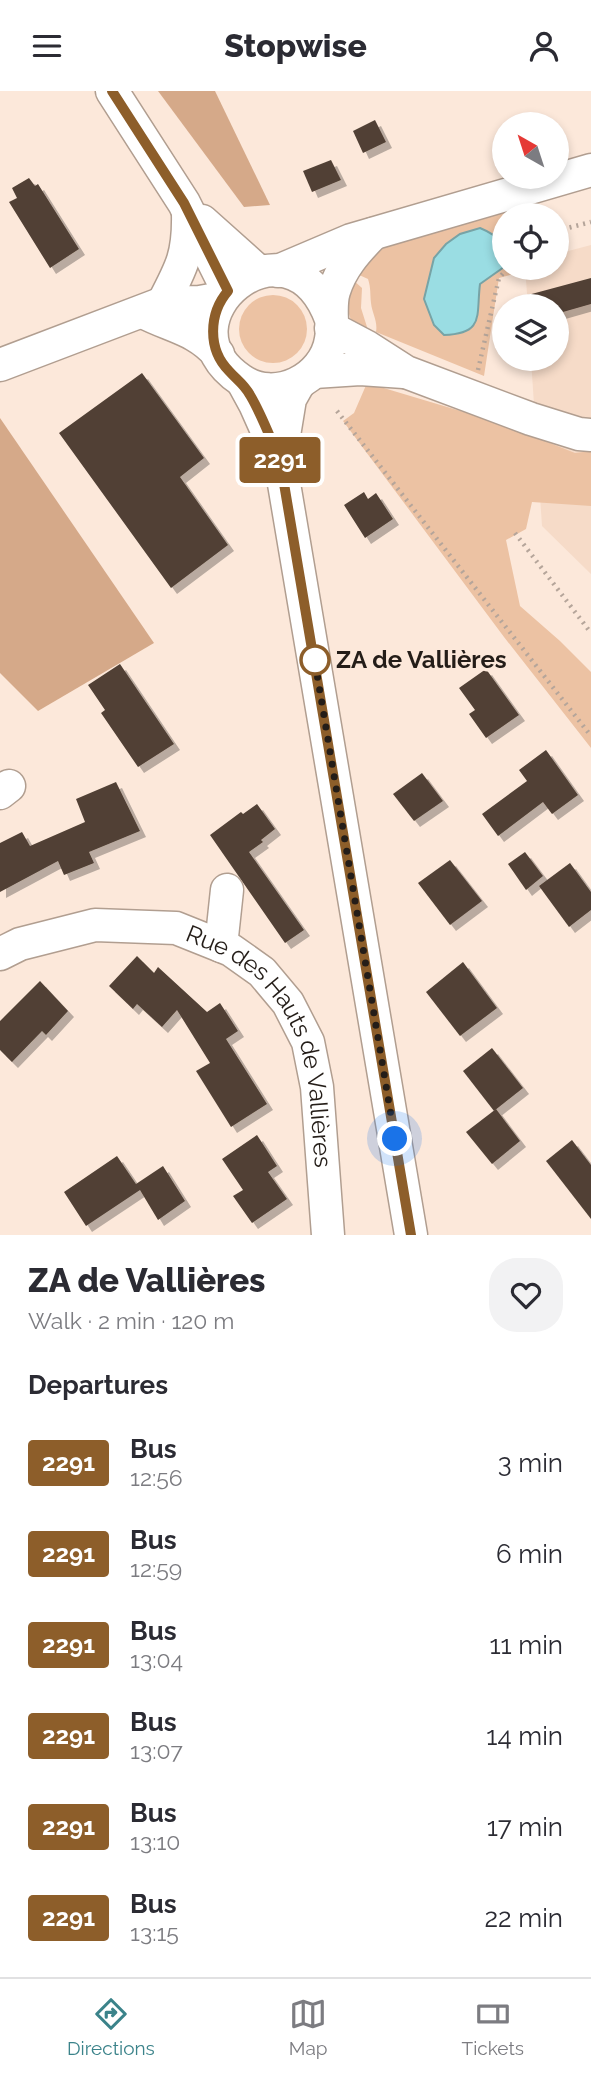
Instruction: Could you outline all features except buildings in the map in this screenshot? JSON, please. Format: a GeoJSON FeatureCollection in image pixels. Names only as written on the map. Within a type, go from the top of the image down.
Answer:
{"type":"FeatureCollection","features":[{"type":"Feature","properties":{"kind":"street"},"geometry":{"type":"LineString","coordinates":[[112,91],[186,207],[225,294],[213,325],[213,340],[218,354]]}},
{"type":"Feature","properties":{"kind":"street"},"geometry":{"type":"LineString","coordinates":[[0,365],[153,308],[200,302],[225,294],[242,279],[351,240],[591,170]]}},
{"type":"Feature","properties":{"kind":"street"},"geometry":{"type":"LineString","coordinates":[[186,207],[268,271],[296,276],[312,286],[324,301],[331,323],[406,372],[531,419],[579,434],[591,435]]}},
{"type":"Feature","properties":{"kind":"street"},"geometry":{"type":"LineString","coordinates":[[153,308],[184,260],[188,239],[186,207]]}},
{"type":"Feature","properties":{"kind":"street"},"geometry":{"type":"LineString","coordinates":[[280,460],[290,399],[325,356],[331,338],[333,293],[351,258],[373,234]]}},
{"type":"Feature","properties":{"kind":"street"},"geometry":{"type":"LineString","coordinates":[[153,308],[205,339],[228,370],[243,382],[261,389],[280,389],[306,378],[359,369],[406,372]]}},
{"type":"Feature","properties":{"kind":"street"},"geometry":{"type":"LineString","coordinates":[[243,382],[256,404],[280,460],[411,1235]]}},
{"type":"Feature","properties":{"kind":"street"},"geometry":{"type":"LineString","coordinates":[[221,946],[227,890]]}},
{"type":"Feature","properties":{"kind":"street","name":"Rue des Hauts de Vallières"},"geometry":{"type":"LineString","coordinates":[[0,954],[20,944],[95,925],[176,928],[232,950],[262,972],[288,1003],[309,1042],[317,1087],[328,1235]]}},
{"type":"Feature","properties":{"kind":"path"},"geometry":{"type":"LineString","coordinates":[[569,227],[591,222]]}},
{"type":"Feature","properties":{"kind":"path"},"geometry":{"type":"LineString","coordinates":[[471,396],[499,280]]}},
{"type":"Feature","properties":{"kind":"path"},"geometry":{"type":"LineString","coordinates":[[287,424],[309,422],[337,411],[356,395],[360,386],[359,369]]}},
{"type":"Feature","properties":{"kind":"path"},"geometry":{"type":"LineString","coordinates":[[337,411],[591,736]]}},
{"type":"Feature","properties":{"kind":"path"},"geometry":{"type":"LineString","coordinates":[[515,533],[591,633]]}},
{"type":"Feature","properties":{"kind":"shaded area"},"geometry":{"type":"Polygon","coordinates":[[[158,91],[215,91],[270,205],[244,207],[158,91]]]}},
{"type":"Feature","properties":{"kind":"shaded area"},"geometry":{"type":"Polygon","coordinates":[[[492,214],[492,280],[499,280],[497,294],[492,294],[492,324],[484,376],[376,332],[368,279],[357,274],[369,259],[401,239],[454,222],[492,214]]]}},
{"type":"Feature","properties":{"kind":"shaded area"},"geometry":{"type":"Polygon","coordinates":[[[591,245],[591,574],[542,526],[532,371],[569,371],[569,294],[527,294],[526,280],[569,280],[569,251],[591,245]]]}},
{"type":"Feature","properties":{"kind":"shaded area"},"geometry":{"type":"Polygon","coordinates":[[[353,280],[362,288],[361,308],[367,327],[364,335],[354,329],[347,308],[353,280]]]}},
{"type":"Feature","properties":{"kind":"shaded area"},"geometry":{"type":"Polygon","coordinates":[[[273,295],[286,298],[297,305],[304,316],[307,329],[304,342],[297,353],[286,360],[273,363],[260,360],[249,353],[242,342],[239,329],[242,316],[249,305],[260,298],[273,295]]]}},
{"type":"Feature","properties":{"kind":"shaded area"},"geometry":{"type":"Polygon","coordinates":[[[367,383],[494,421],[575,453],[591,451],[591,506],[532,502],[526,529],[506,540],[520,606],[591,672],[591,748],[504,637],[343,421],[354,413],[367,383]]]}},
{"type":"Feature","properties":{"kind":"shaded area"},"geometry":{"type":"Polygon","coordinates":[[[0,418],[154,643],[38,711],[0,673],[0,418]]]}},
{"type":"Feature","properties":{"kind":"water"},"geometry":{"type":"Polygon","coordinates":[[[480,228],[492,234],[492,276],[480,284],[478,313],[472,327],[457,334],[444,335],[434,325],[424,299],[434,258],[446,244],[460,234],[480,228]]]}},
{"type":"Feature","properties":{"kind":"bus line","name":"2291"},"geometry":{"type":"LineString","coordinates":[[112,91],[184,203],[228,291],[216,311],[213,340],[228,370],[243,382],[256,404],[280,460],[411,1235]]}},
{"type":"Feature","properties":{"kind":"place","name":"ZA de Vallières"},"geometry":{"type":"Point","coordinates":[315,660]}},
{"type":"Feature","properties":{"kind":"route"},"geometry":{"type":"LineString","coordinates":[[315,660],[313,650],[395,1139]]}}]}
